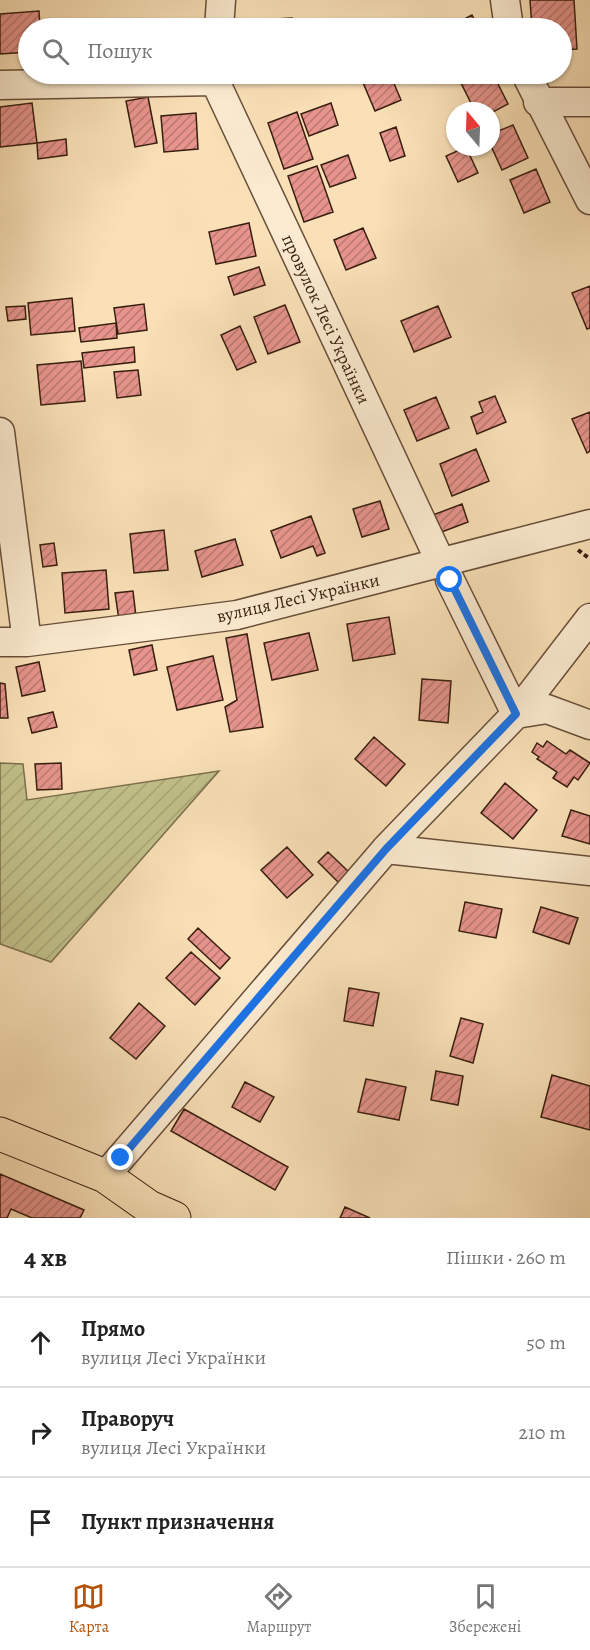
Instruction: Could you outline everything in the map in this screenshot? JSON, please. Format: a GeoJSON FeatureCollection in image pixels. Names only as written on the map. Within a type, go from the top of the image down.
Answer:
{"type":"FeatureCollection","features":[{"type":"Feature","properties":{"kind":"main road"},"geometry":{"type":"LineString","coordinates":[[0,1134],[105,1176],[149,1207],[174,1218]]}},
{"type":"Feature","properties":{"kind":"street"},"geometry":{"type":"LineString","coordinates":[[220,18],[221,0]]}},
{"type":"Feature","properties":{"kind":"street"},"geometry":{"type":"LineString","coordinates":[[505,0],[508,18]]}},
{"type":"Feature","properties":{"kind":"street"},"geometry":{"type":"LineString","coordinates":[[0,85],[27,84]]}},
{"type":"Feature","properties":{"kind":"street","name":"провулок Лесі Українки"},"geometry":{"type":"LineString","coordinates":[[218,84],[445,571]]}},
{"type":"Feature","properties":{"kind":"street"},"geometry":{"type":"LineString","coordinates":[[530,84],[590,200]]}},
{"type":"Feature","properties":{"kind":"street"},"geometry":{"type":"LineString","coordinates":[[538,102],[590,102]]}},
{"type":"Feature","properties":{"kind":"street"},"geometry":{"type":"LineString","coordinates":[[0,432],[14,642]]}},
{"type":"Feature","properties":{"kind":"street","name":"вулиця Лесі Українки"},"geometry":{"type":"LineString","coordinates":[[14,642],[237,615],[445,571],[488,548],[590,524]]}},
{"type":"Feature","properties":{"kind":"street"},"geometry":{"type":"LineString","coordinates":[[445,571],[516,714]]}},
{"type":"Feature","properties":{"kind":"street"},"geometry":{"type":"LineString","coordinates":[[105,1176],[386,849],[516,714],[590,618]]}},
{"type":"Feature","properties":{"kind":"street"},"geometry":{"type":"LineString","coordinates":[[516,714],[547,709],[590,725]]}},
{"type":"Feature","properties":{"kind":"street"},"geometry":{"type":"LineString","coordinates":[[386,849],[590,871]]}},
{"type":"Feature","properties":{"kind":"shaded area"},"geometry":{"type":"Polygon","coordinates":[[[0,763],[23,764],[27,800],[219,771],[51,962],[0,944],[0,763]]]}},
{"type":"Feature","properties":{"kind":"building"},"geometry":{"type":"Polygon","coordinates":[[[530,0],[574,0],[577,49],[572,49],[572,18],[531,18],[530,0]]]}},
{"type":"Feature","properties":{"kind":"building"},"geometry":{"type":"Polygon","coordinates":[[[39,11],[39,18],[18,18],[18,53],[0,54],[0,14],[39,11]]]}},
{"type":"Feature","properties":{"kind":"building"},"geometry":{"type":"Polygon","coordinates":[[[364,84],[394,84],[401,100],[375,111],[364,84]]]}},
{"type":"Feature","properties":{"kind":"building"},"geometry":{"type":"Polygon","coordinates":[[[462,84],[498,84],[508,104],[500,108],[500,102],[470,102],[462,84]]]}},
{"type":"Feature","properties":{"kind":"building"},"geometry":{"type":"Polygon","coordinates":[[[148,97],[157,143],[135,147],[126,101],[148,97]]]}},
{"type":"Feature","properties":{"kind":"building"},"geometry":{"type":"Polygon","coordinates":[[[32,103],[37,143],[0,147],[0,107],[32,103]]]}},
{"type":"Feature","properties":{"kind":"building"},"geometry":{"type":"Polygon","coordinates":[[[331,103],[338,125],[309,136],[301,114],[331,103]]]}},
{"type":"Feature","properties":{"kind":"building"},"geometry":{"type":"Polygon","coordinates":[[[297,112],[313,159],[284,169],[268,123],[297,112]]]}},
{"type":"Feature","properties":{"kind":"building"},"geometry":{"type":"Polygon","coordinates":[[[196,113],[198,149],[164,152],[161,116],[196,113]]]}},
{"type":"Feature","properties":{"kind":"building"},"geometry":{"type":"Polygon","coordinates":[[[513,125],[528,158],[502,170],[496,156],[500,156],[500,130],[513,125]]]}},
{"type":"Feature","properties":{"kind":"building"},"geometry":{"type":"Polygon","coordinates":[[[396,127],[405,156],[390,161],[380,133],[396,127]]]}},
{"type":"Feature","properties":{"kind":"building"},"geometry":{"type":"Polygon","coordinates":[[[66,139],[67,155],[38,159],[37,143],[66,139]]]}},
{"type":"Feature","properties":{"kind":"building"},"geometry":{"type":"Polygon","coordinates":[[[348,155],[356,178],[330,187],[321,165],[348,155]]]}},
{"type":"Feature","properties":{"kind":"building"},"geometry":{"type":"Polygon","coordinates":[[[446,156],[470,156],[478,173],[458,182],[446,156]]]}},
{"type":"Feature","properties":{"kind":"building"},"geometry":{"type":"Polygon","coordinates":[[[317,166],[333,212],[304,222],[288,176],[317,166]]]}},
{"type":"Feature","properties":{"kind":"building"},"geometry":{"type":"Polygon","coordinates":[[[536,169],[550,202],[524,213],[510,180],[536,169]]]}},
{"type":"Feature","properties":{"kind":"building"},"geometry":{"type":"Polygon","coordinates":[[[249,223],[256,256],[216,264],[209,232],[249,223]]]}},
{"type":"Feature","properties":{"kind":"building"},"geometry":{"type":"Polygon","coordinates":[[[363,228],[376,258],[346,270],[334,240],[363,228]]]}},
{"type":"Feature","properties":{"kind":"building"},"geometry":{"type":"Polygon","coordinates":[[[259,267],[265,285],[234,295],[228,277],[259,267]]]}},
{"type":"Feature","properties":{"kind":"building"},"geometry":{"type":"Polygon","coordinates":[[[590,286],[590,328],[587,329],[572,293],[590,286]]]}},
{"type":"Feature","properties":{"kind":"building"},"geometry":{"type":"Polygon","coordinates":[[[72,298],[75,331],[31,335],[28,303],[72,298]]]}},
{"type":"Feature","properties":{"kind":"building"},"geometry":{"type":"Polygon","coordinates":[[[144,304],[147,330],[118,334],[114,308],[144,304]]]}},
{"type":"Feature","properties":{"kind":"building"},"geometry":{"type":"Polygon","coordinates":[[[285,305],[300,342],[268,354],[254,317],[285,305]]]}},
{"type":"Feature","properties":{"kind":"building"},"geometry":{"type":"Polygon","coordinates":[[[25,306],[26,319],[8,321],[6,307],[25,306]]]}},
{"type":"Feature","properties":{"kind":"building"},"geometry":{"type":"Polygon","coordinates":[[[438,306],[451,337],[414,352],[401,321],[438,306]]]}},
{"type":"Feature","properties":{"kind":"building"},"geometry":{"type":"Polygon","coordinates":[[[116,323],[117,338],[81,342],[79,328],[116,323]]]}},
{"type":"Feature","properties":{"kind":"building"},"geometry":{"type":"Polygon","coordinates":[[[240,326],[256,362],[237,370],[221,335],[240,326]]]}},
{"type":"Feature","properties":{"kind":"building"},"geometry":{"type":"Polygon","coordinates":[[[134,347],[135,362],[84,368],[82,353],[134,347]]]}},
{"type":"Feature","properties":{"kind":"building"},"geometry":{"type":"Polygon","coordinates":[[[81,361],[85,401],[41,405],[37,365],[81,361]]]}},
{"type":"Feature","properties":{"kind":"building"},"geometry":{"type":"Polygon","coordinates":[[[138,370],[141,395],[117,398],[114,372],[138,370]]]}},
{"type":"Feature","properties":{"kind":"building"},"geometry":{"type":"Polygon","coordinates":[[[495,396],[506,422],[477,434],[471,417],[483,412],[479,402],[495,396]]]}},
{"type":"Feature","properties":{"kind":"building"},"geometry":{"type":"Polygon","coordinates":[[[436,397],[449,428],[417,441],[404,410],[436,397]]]}},
{"type":"Feature","properties":{"kind":"building"},"geometry":{"type":"Polygon","coordinates":[[[590,412],[590,451],[587,453],[572,419],[590,412]]]}},
{"type":"Feature","properties":{"kind":"building"},"geometry":{"type":"Polygon","coordinates":[[[476,449],[489,481],[452,496],[440,464],[476,449]]]}},
{"type":"Feature","properties":{"kind":"building"},"geometry":{"type":"Polygon","coordinates":[[[380,501],[389,529],[362,537],[353,509],[380,501]]]}},
{"type":"Feature","properties":{"kind":"building"},"geometry":{"type":"Polygon","coordinates":[[[462,504],[468,522],[439,533],[433,515],[462,504]]]}},
{"type":"Feature","properties":{"kind":"building"},"geometry":{"type":"Polygon","coordinates":[[[311,516],[325,553],[317,556],[313,546],[281,558],[271,531],[311,516]]]}},
{"type":"Feature","properties":{"kind":"building"},"geometry":{"type":"Polygon","coordinates":[[[164,530],[168,570],[134,573],[130,534],[164,530]]]}},
{"type":"Feature","properties":{"kind":"building"},"geometry":{"type":"Polygon","coordinates":[[[235,539],[243,565],[202,577],[195,551],[235,539]]]}},
{"type":"Feature","properties":{"kind":"building"},"geometry":{"type":"Polygon","coordinates":[[[54,543],[57,565],[43,567],[40,545],[54,543]]]}},
{"type":"Feature","properties":{"kind":"building"},"geometry":{"type":"Polygon","coordinates":[[[106,570],[109,609],[65,613],[62,573],[106,570]]]}},
{"type":"Feature","properties":{"kind":"building"},"geometry":{"type":"Polygon","coordinates":[[[133,591],[136,617],[119,620],[115,593],[133,591]]]}},
{"type":"Feature","properties":{"kind":"building"},"geometry":{"type":"Polygon","coordinates":[[[389,617],[395,654],[353,661],[347,624],[389,617]]]}},
{"type":"Feature","properties":{"kind":"building"},"geometry":{"type":"Polygon","coordinates":[[[309,633],[318,670],[272,680],[264,643],[309,633]]]}},
{"type":"Feature","properties":{"kind":"building"},"geometry":{"type":"Polygon","coordinates":[[[247,634],[263,727],[230,732],[225,707],[237,700],[226,638],[247,634]]]}},
{"type":"Feature","properties":{"kind":"building"},"geometry":{"type":"Polygon","coordinates":[[[152,645],[157,670],[134,675],[129,650],[152,645]]]}},
{"type":"Feature","properties":{"kind":"building"},"geometry":{"type":"Polygon","coordinates":[[[213,656],[223,700],[177,710],[167,667],[213,656]]]}},
{"type":"Feature","properties":{"kind":"building"},"geometry":{"type":"Polygon","coordinates":[[[39,662],[45,691],[22,696],[16,667],[39,662]]]}},
{"type":"Feature","properties":{"kind":"building"},"geometry":{"type":"Polygon","coordinates":[[[422,679],[451,681],[448,723],[419,720],[422,679]]]}},
{"type":"Feature","properties":{"kind":"building"},"geometry":{"type":"Polygon","coordinates":[[[0,683],[5,684],[8,718],[0,718],[0,683]]]}},
{"type":"Feature","properties":{"kind":"building"},"geometry":{"type":"Polygon","coordinates":[[[53,712],[57,727],[32,733],[28,718],[53,712]]]}},
{"type":"Feature","properties":{"kind":"building"},"geometry":{"type":"Polygon","coordinates":[[[374,737],[405,764],[386,786],[355,759],[374,737]]]}},
{"type":"Feature","properties":{"kind":"building"},"geometry":{"type":"Polygon","coordinates":[[[547,741],[566,754],[570,750],[590,763],[578,780],[574,777],[567,787],[553,778],[557,772],[537,759],[539,757],[532,752],[537,743],[543,747],[547,741]]]}},
{"type":"Feature","properties":{"kind":"building"},"geometry":{"type":"Polygon","coordinates":[[[61,763],[62,789],[37,790],[35,764],[61,763]]]}},
{"type":"Feature","properties":{"kind":"building"},"geometry":{"type":"Polygon","coordinates":[[[505,783],[537,810],[513,839],[481,813],[505,783]]]}},
{"type":"Feature","properties":{"kind":"building"},"geometry":{"type":"Polygon","coordinates":[[[571,810],[590,816],[590,844],[562,836],[571,810]]]}},
{"type":"Feature","properties":{"kind":"building"},"geometry":{"type":"Polygon","coordinates":[[[287,847],[313,875],[287,898],[261,870],[287,847]]]}},
{"type":"Feature","properties":{"kind":"building"},"geometry":{"type":"Polygon","coordinates":[[[328,852],[350,873],[340,884],[318,862],[328,852]]]}},
{"type":"Feature","properties":{"kind":"building"},"geometry":{"type":"Polygon","coordinates":[[[465,902],[502,909],[496,938],[459,931],[465,902]]]}},
{"type":"Feature","properties":{"kind":"building"},"geometry":{"type":"Polygon","coordinates":[[[541,907],[578,918],[569,944],[533,932],[541,907]]]}},
{"type":"Feature","properties":{"kind":"building"},"geometry":{"type":"Polygon","coordinates":[[[198,928],[230,958],[220,969],[188,939],[198,928]]]}},
{"type":"Feature","properties":{"kind":"building"},"geometry":{"type":"Polygon","coordinates":[[[191,952],[220,978],[195,1005],[166,978],[191,952]]]}},
{"type":"Feature","properties":{"kind":"building"},"geometry":{"type":"Polygon","coordinates":[[[349,988],[379,993],[373,1026],[344,1021],[349,988]]]}},
{"type":"Feature","properties":{"kind":"building"},"geometry":{"type":"Polygon","coordinates":[[[139,1003],[165,1026],[136,1059],[110,1038],[139,1003]]]}},
{"type":"Feature","properties":{"kind":"building"},"geometry":{"type":"Polygon","coordinates":[[[461,1018],[483,1024],[473,1063],[450,1056],[461,1018]]]}},
{"type":"Feature","properties":{"kind":"building"},"geometry":{"type":"Polygon","coordinates":[[[436,1071],[463,1076],[458,1105],[431,1100],[436,1071]]]}},
{"type":"Feature","properties":{"kind":"building"},"geometry":{"type":"Polygon","coordinates":[[[552,1075],[590,1086],[590,1130],[541,1117],[552,1075]]]}},
{"type":"Feature","properties":{"kind":"building"},"geometry":{"type":"Polygon","coordinates":[[[366,1079],[406,1087],[399,1120],[358,1112],[366,1079]]]}},
{"type":"Feature","properties":{"kind":"building"},"geometry":{"type":"Polygon","coordinates":[[[245,1082],[274,1097],[260,1122],[232,1107],[245,1082]]]}},
{"type":"Feature","properties":{"kind":"building"},"geometry":{"type":"Polygon","coordinates":[[[184,1109],[288,1167],[275,1190],[171,1131],[184,1109]]]}},
{"type":"Feature","properties":{"kind":"building"},"geometry":{"type":"Polygon","coordinates":[[[0,1174],[84,1210],[80,1218],[32,1218],[11,1209],[7,1218],[0,1218],[0,1174]]]}},
{"type":"Feature","properties":{"kind":"building"},"geometry":{"type":"Polygon","coordinates":[[[345,1207],[370,1218],[340,1218],[345,1207]]]}},
{"type":"Feature","properties":{"kind":"route"},"geometry":{"type":"LineString","coordinates":[[121,1158],[386,849],[516,714],[450,580]]}}]}
